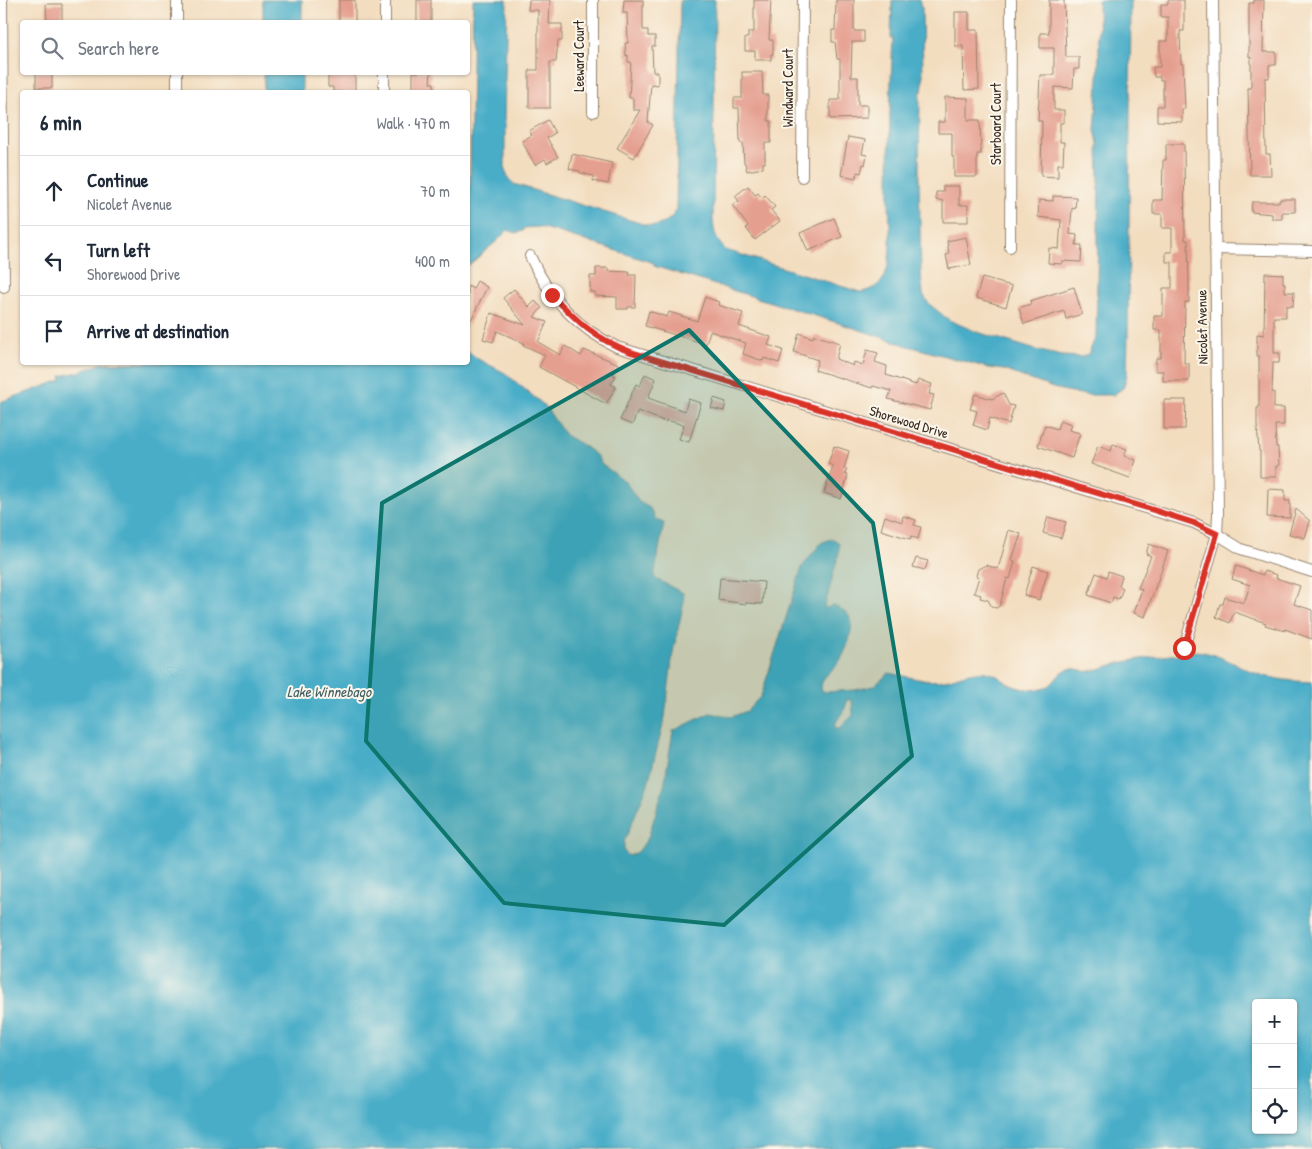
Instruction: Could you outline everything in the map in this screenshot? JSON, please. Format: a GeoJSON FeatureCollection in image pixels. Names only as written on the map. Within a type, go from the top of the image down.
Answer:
{"type":"FeatureCollection","features":[{"type":"Feature","properties":{"kind":"street"},"geometry":{"type":"LineString","coordinates":[[2,0],[4,287]]}},
{"type":"Feature","properties":{"kind":"street"},"geometry":{"type":"LineString","coordinates":[[177,0],[177,20]]}},
{"type":"Feature","properties":{"kind":"street"},"geometry":{"type":"LineString","coordinates":[[385,0],[385,20]]}},
{"type":"Feature","properties":{"kind":"street","name":"Leeward Court"},"geometry":{"type":"LineString","coordinates":[[593,0],[593,112]]}},
{"type":"Feature","properties":{"kind":"street","name":"Windward Court"},"geometry":{"type":"LineString","coordinates":[[802,177],[803,0]]}},
{"type":"Feature","properties":{"kind":"street","name":"Starboard Court"},"geometry":{"type":"LineString","coordinates":[[1010,248],[1011,0]]}},
{"type":"Feature","properties":{"kind":"street","name":"Nicolet Avenue"},"geometry":{"type":"LineString","coordinates":[[1184,648],[1217,534],[1218,515],[1212,0]]}},
{"type":"Feature","properties":{"kind":"street"},"geometry":{"type":"LineString","coordinates":[[177,75],[177,90]]}},
{"type":"Feature","properties":{"kind":"street"},"geometry":{"type":"LineString","coordinates":[[384,75],[384,90]]}},
{"type":"Feature","properties":{"kind":"street"},"geometry":{"type":"LineString","coordinates":[[1215,249],[1312,251]]}},
{"type":"Feature","properties":{"kind":"street","name":"Shorewood Drive"},"geometry":{"type":"LineString","coordinates":[[530,256],[539,276],[562,306],[594,334],[617,347],[1194,523],[1217,534],[1241,549],[1312,572]]}},
{"type":"Feature","properties":{"kind":"highlighted area"},"geometry":{"type":"Polygon","coordinates":[[[689,330],[873,523],[912,756],[724,925],[504,903],[366,741],[382,503],[689,330]]]}},
{"type":"Feature","properties":{"kind":"water"},"geometry":{"type":"Polygon","coordinates":[[[263,0],[302,0],[302,20],[263,20],[263,0]]]}},
{"type":"Feature","properties":{"kind":"water"},"geometry":{"type":"Polygon","coordinates":[[[473,0],[507,0],[504,118],[505,170],[509,179],[514,184],[646,225],[656,226],[672,217],[676,209],[680,0],[715,0],[713,220],[718,240],[726,250],[860,292],[868,290],[879,284],[884,277],[889,255],[892,0],[920,0],[920,6],[922,6],[923,83],[922,92],[920,92],[919,177],[923,294],[929,304],[949,320],[977,332],[1036,350],[1062,356],[1082,357],[1089,353],[1096,336],[1099,180],[1098,143],[1095,130],[1099,54],[1098,0],[1131,0],[1127,375],[1123,388],[1113,395],[1085,395],[1053,388],[1004,370],[989,368],[908,346],[654,266],[654,263],[539,227],[524,228],[523,231],[516,233],[508,230],[470,264],[473,0]]]}},
{"type":"Feature","properties":{"kind":"water"},"geometry":{"type":"Polygon","coordinates":[[[264,75],[302,75],[302,90],[264,90],[264,75]]]}},
{"type":"Feature","properties":{"kind":"water","name":"Lake Winnebago"},"geometry":{"type":"Polygon","coordinates":[[[470,353],[478,359],[505,373],[545,406],[565,435],[597,456],[601,464],[625,481],[639,502],[650,508],[656,520],[664,523],[654,576],[656,579],[683,593],[684,601],[673,652],[665,717],[648,784],[624,842],[624,852],[629,856],[638,852],[648,838],[664,786],[673,731],[710,713],[731,717],[747,711],[761,696],[802,567],[821,543],[828,540],[833,539],[837,541],[839,553],[824,609],[833,605],[844,611],[849,616],[851,627],[848,642],[839,663],[825,676],[822,682],[821,689],[825,692],[855,690],[874,686],[889,673],[938,681],[981,672],[998,676],[1016,687],[1039,690],[1046,688],[1065,670],[1069,669],[1091,671],[1129,661],[1196,651],[1220,657],[1265,676],[1312,682],[1312,1149],[0,1149],[0,402],[62,380],[61,376],[98,365],[470,365],[470,353]],[[846,700],[845,708],[835,728],[840,728],[853,715],[852,700],[846,700]]]}},
{"type":"Feature","properties":{"kind":"building"},"geometry":{"type":"Polygon","coordinates":[[[339,0],[355,0],[355,20],[339,20],[339,0]]]}},
{"type":"Feature","properties":{"kind":"building"},"geometry":{"type":"Polygon","coordinates":[[[417,0],[431,0],[431,20],[417,20],[417,0]]]}},
{"type":"Feature","properties":{"kind":"building"},"geometry":{"type":"Polygon","coordinates":[[[529,0],[550,0],[549,24],[562,24],[562,41],[558,41],[556,62],[550,62],[550,108],[529,108],[529,70],[538,70],[538,10],[528,10],[529,0]]]}},
{"type":"Feature","properties":{"kind":"building"},"geometry":{"type":"Polygon","coordinates":[[[624,0],[643,0],[643,30],[648,30],[648,36],[655,36],[655,46],[652,46],[653,72],[658,72],[658,85],[651,84],[648,122],[653,125],[634,158],[617,148],[640,110],[633,110],[633,98],[629,98],[631,62],[628,62],[628,55],[626,56],[625,43],[628,43],[627,13],[623,13],[624,0]]]}},
{"type":"Feature","properties":{"kind":"building"},"geometry":{"type":"Polygon","coordinates":[[[754,0],[771,0],[769,40],[773,40],[773,54],[771,54],[771,60],[755,60],[755,51],[745,51],[745,38],[748,38],[748,32],[754,32],[754,0]]]}},
{"type":"Feature","properties":{"kind":"building"},"geometry":{"type":"Polygon","coordinates":[[[836,0],[854,0],[854,31],[864,31],[864,42],[852,42],[851,77],[858,77],[858,105],[867,105],[867,118],[830,119],[830,100],[840,100],[840,59],[837,59],[835,42],[832,42],[832,30],[835,30],[836,0]]]}},
{"type":"Feature","properties":{"kind":"building"},"geometry":{"type":"Polygon","coordinates":[[[1049,0],[1064,0],[1066,57],[1079,57],[1079,69],[1074,69],[1073,88],[1055,87],[1054,91],[1054,110],[1064,110],[1064,123],[1060,123],[1060,142],[1064,142],[1063,164],[1058,164],[1058,177],[1041,176],[1042,121],[1038,121],[1040,75],[1054,75],[1054,48],[1040,48],[1040,33],[1049,33],[1049,0]]]}},
{"type":"Feature","properties":{"kind":"building"},"geometry":{"type":"Polygon","coordinates":[[[1168,0],[1184,0],[1184,31],[1180,31],[1185,109],[1182,109],[1182,122],[1157,121],[1157,106],[1163,106],[1163,80],[1160,80],[1160,77],[1154,77],[1153,67],[1160,67],[1160,41],[1168,41],[1168,17],[1161,17],[1161,4],[1168,4],[1168,0]]]}},
{"type":"Feature","properties":{"kind":"building"},"geometry":{"type":"Polygon","coordinates":[[[1254,0],[1264,0],[1263,52],[1276,52],[1276,65],[1269,65],[1269,78],[1265,78],[1266,154],[1270,154],[1271,175],[1250,175],[1248,88],[1251,88],[1251,57],[1249,57],[1249,3],[1254,3],[1254,0]]]}},
{"type":"Feature","properties":{"kind":"building"},"geometry":{"type":"Polygon","coordinates":[[[46,4],[62,4],[62,20],[47,20],[46,4]]]}},
{"type":"Feature","properties":{"kind":"building"},"geometry":{"type":"Polygon","coordinates":[[[955,12],[969,12],[969,30],[978,30],[979,89],[964,90],[963,46],[955,46],[955,12]]]}},
{"type":"Feature","properties":{"kind":"building"},"geometry":{"type":"Polygon","coordinates":[[[742,72],[762,72],[763,95],[768,95],[768,121],[771,121],[771,143],[765,143],[765,163],[763,163],[763,168],[747,171],[744,163],[743,143],[740,143],[739,108],[734,108],[734,98],[742,98],[742,72]]]}},
{"type":"Feature","properties":{"kind":"building"},"geometry":{"type":"Polygon","coordinates":[[[36,75],[52,75],[52,88],[36,88],[36,75]]]}},
{"type":"Feature","properties":{"kind":"building"},"geometry":{"type":"Polygon","coordinates":[[[355,75],[355,90],[333,90],[333,87],[328,87],[328,76],[355,75]]]}},
{"type":"Feature","properties":{"kind":"building"},"geometry":{"type":"Polygon","coordinates":[[[413,75],[431,75],[430,83],[434,83],[434,90],[413,90],[413,75]]]}},
{"type":"Feature","properties":{"kind":"building"},"geometry":{"type":"Polygon","coordinates":[[[945,97],[968,98],[968,120],[980,120],[981,154],[977,154],[977,177],[954,177],[952,133],[938,133],[938,122],[945,122],[945,97]]]}},
{"type":"Feature","properties":{"kind":"building"},"geometry":{"type":"Polygon","coordinates":[[[548,120],[555,133],[547,138],[558,157],[547,163],[545,159],[535,165],[522,141],[532,135],[529,131],[548,120]]]}},
{"type":"Feature","properties":{"kind":"building"},"geometry":{"type":"Polygon","coordinates":[[[848,137],[865,140],[862,154],[867,155],[865,165],[863,164],[861,173],[857,172],[856,178],[841,175],[848,137]]]}},
{"type":"Feature","properties":{"kind":"building"},"geometry":{"type":"Polygon","coordinates":[[[1166,144],[1184,144],[1185,240],[1188,240],[1189,302],[1185,302],[1184,363],[1189,363],[1189,381],[1163,381],[1163,371],[1156,371],[1156,358],[1161,358],[1161,330],[1154,330],[1154,316],[1163,316],[1163,288],[1172,288],[1172,262],[1166,262],[1166,252],[1172,252],[1172,228],[1162,228],[1162,214],[1153,214],[1153,200],[1162,200],[1163,160],[1166,160],[1166,144]]]}},
{"type":"Feature","properties":{"kind":"building"},"geometry":{"type":"Polygon","coordinates":[[[572,154],[612,163],[608,184],[593,181],[594,176],[569,169],[572,154]]]}},
{"type":"Feature","properties":{"kind":"building"},"geometry":{"type":"Polygon","coordinates":[[[748,186],[755,195],[758,193],[762,198],[765,195],[775,207],[771,210],[780,221],[755,240],[746,228],[748,226],[732,205],[739,201],[735,196],[748,186]]]}},
{"type":"Feature","properties":{"kind":"building"},"geometry":{"type":"Polygon","coordinates":[[[943,186],[959,186],[959,205],[968,205],[968,222],[943,222],[943,201],[936,200],[936,192],[943,192],[943,186]]]}},
{"type":"Feature","properties":{"kind":"building"},"geometry":{"type":"Polygon","coordinates":[[[1053,196],[1076,197],[1075,209],[1072,208],[1070,234],[1077,235],[1076,245],[1082,245],[1081,262],[1062,261],[1062,264],[1048,263],[1049,248],[1059,249],[1061,220],[1038,217],[1039,200],[1053,201],[1053,196]]]}},
{"type":"Feature","properties":{"kind":"building"},"geometry":{"type":"Polygon","coordinates":[[[1280,199],[1295,199],[1295,212],[1282,212],[1282,219],[1272,219],[1272,214],[1251,212],[1252,202],[1280,202],[1280,199]]]}},
{"type":"Feature","properties":{"kind":"building"},"geometry":{"type":"Polygon","coordinates":[[[834,218],[842,237],[808,251],[800,233],[834,218]]]}},
{"type":"Feature","properties":{"kind":"building"},"geometry":{"type":"Polygon","coordinates":[[[966,237],[971,265],[949,269],[946,255],[949,254],[947,241],[966,237]]]}},
{"type":"Feature","properties":{"kind":"building"},"geometry":{"type":"Polygon","coordinates":[[[596,268],[608,268],[608,271],[630,272],[629,275],[636,275],[635,307],[617,309],[617,297],[595,296],[595,292],[590,292],[590,276],[596,276],[596,268]]]}},
{"type":"Feature","properties":{"kind":"building"},"geometry":{"type":"Polygon","coordinates":[[[1265,273],[1283,274],[1285,292],[1294,292],[1293,306],[1286,306],[1286,317],[1274,317],[1274,353],[1280,353],[1279,363],[1273,363],[1272,392],[1274,392],[1274,408],[1284,408],[1284,425],[1275,425],[1279,466],[1276,466],[1276,477],[1260,477],[1257,425],[1257,408],[1259,408],[1259,356],[1257,356],[1257,334],[1264,335],[1265,273]]]}},
{"type":"Feature","properties":{"kind":"building"},"geometry":{"type":"Polygon","coordinates":[[[982,278],[1012,286],[1006,307],[976,298],[982,278]]]}},
{"type":"Feature","properties":{"kind":"building"},"geometry":{"type":"Polygon","coordinates":[[[477,281],[487,287],[470,322],[470,287],[473,289],[477,281]]]}},
{"type":"Feature","properties":{"kind":"building"},"geometry":{"type":"Polygon","coordinates":[[[1074,287],[1082,314],[1066,319],[1064,311],[1024,324],[1019,308],[1031,304],[1030,301],[1074,287]]]}},
{"type":"Feature","properties":{"kind":"building"},"geometry":{"type":"Polygon","coordinates":[[[514,289],[529,307],[535,301],[542,308],[534,317],[547,322],[538,342],[560,355],[565,346],[581,356],[584,350],[619,364],[613,375],[616,376],[611,384],[616,387],[606,404],[539,367],[545,355],[523,345],[524,343],[497,331],[493,342],[483,339],[491,313],[525,325],[503,298],[514,289]]]}},
{"type":"Feature","properties":{"kind":"building"},"geometry":{"type":"Polygon","coordinates":[[[705,297],[719,302],[718,305],[743,313],[739,326],[771,337],[768,345],[783,350],[779,363],[764,358],[763,361],[743,354],[746,343],[710,331],[706,344],[645,326],[649,311],[667,317],[669,312],[697,321],[705,297]]]}},
{"type":"Feature","properties":{"kind":"building"},"geometry":{"type":"Polygon","coordinates":[[[799,333],[813,338],[814,335],[840,343],[836,359],[853,366],[854,362],[863,365],[867,350],[878,353],[875,362],[887,366],[886,375],[916,385],[918,380],[932,384],[929,394],[934,395],[930,410],[888,399],[891,391],[873,386],[872,388],[815,370],[818,360],[794,352],[799,333]]]}},
{"type":"Feature","properties":{"kind":"building"},"geometry":{"type":"Polygon","coordinates":[[[645,374],[656,379],[648,398],[685,411],[688,399],[701,403],[689,442],[679,439],[684,425],[666,420],[666,422],[638,411],[632,425],[620,420],[636,384],[640,386],[645,374]]]}},
{"type":"Feature","properties":{"kind":"building"},"geometry":{"type":"Polygon","coordinates":[[[1003,393],[1009,405],[1014,406],[1009,424],[990,418],[987,430],[973,425],[977,411],[970,409],[975,394],[992,399],[1003,393]]]}},
{"type":"Feature","properties":{"kind":"building"},"geometry":{"type":"Polygon","coordinates":[[[714,398],[726,402],[724,411],[711,408],[714,398]]]}},
{"type":"Feature","properties":{"kind":"building"},"geometry":{"type":"Polygon","coordinates":[[[1164,400],[1186,400],[1185,429],[1164,429],[1164,400]]]}},
{"type":"Feature","properties":{"kind":"building"},"geometry":{"type":"Polygon","coordinates":[[[1060,420],[1071,424],[1069,430],[1080,433],[1072,458],[1038,446],[1045,425],[1057,429],[1060,420]]]}},
{"type":"Feature","properties":{"kind":"building"},"geometry":{"type":"Polygon","coordinates":[[[1113,444],[1127,449],[1124,456],[1136,460],[1130,478],[1091,464],[1098,446],[1111,451],[1113,444]]]}},
{"type":"Feature","properties":{"kind":"building"},"geometry":{"type":"Polygon","coordinates":[[[834,446],[849,451],[844,469],[847,469],[845,474],[848,475],[841,499],[824,493],[833,466],[828,464],[834,446]]]}},
{"type":"Feature","properties":{"kind":"building"},"geometry":{"type":"Polygon","coordinates":[[[1268,489],[1285,490],[1285,501],[1290,501],[1290,518],[1267,517],[1268,489]]]}},
{"type":"Feature","properties":{"kind":"building"},"geometry":{"type":"Polygon","coordinates":[[[1296,509],[1310,521],[1305,538],[1289,534],[1296,509]]]}},
{"type":"Feature","properties":{"kind":"building"},"geometry":{"type":"Polygon","coordinates":[[[885,516],[902,522],[903,516],[916,520],[914,525],[921,527],[918,539],[911,536],[910,539],[881,530],[885,516]]]}},
{"type":"Feature","properties":{"kind":"building"},"geometry":{"type":"Polygon","coordinates":[[[1048,517],[1066,522],[1061,538],[1043,533],[1048,517]]]}},
{"type":"Feature","properties":{"kind":"building"},"geometry":{"type":"Polygon","coordinates":[[[1009,530],[1021,534],[1012,560],[1015,561],[1010,579],[1007,578],[1000,605],[997,608],[992,607],[988,600],[980,598],[981,595],[974,593],[979,577],[976,576],[978,569],[986,565],[998,569],[1009,530]]]}},
{"type":"Feature","properties":{"kind":"building"},"geometry":{"type":"Polygon","coordinates":[[[1149,544],[1168,551],[1145,617],[1134,613],[1142,589],[1138,588],[1151,556],[1146,554],[1149,544]]]}},
{"type":"Feature","properties":{"kind":"building"},"geometry":{"type":"Polygon","coordinates":[[[916,558],[928,561],[925,570],[913,567],[916,558]]]}},
{"type":"Feature","properties":{"kind":"building"},"geometry":{"type":"Polygon","coordinates":[[[1033,566],[1048,571],[1039,600],[1024,595],[1033,566]]]}},
{"type":"Feature","properties":{"kind":"building"},"geometry":{"type":"Polygon","coordinates":[[[1236,566],[1263,575],[1264,571],[1277,575],[1276,578],[1300,586],[1294,604],[1312,610],[1312,639],[1285,629],[1285,631],[1265,625],[1266,623],[1234,612],[1230,623],[1216,617],[1220,604],[1223,604],[1225,597],[1244,603],[1250,585],[1232,579],[1236,566]]]}},
{"type":"Feature","properties":{"kind":"building"},"geometry":{"type":"Polygon","coordinates":[[[1108,571],[1122,576],[1119,586],[1123,588],[1119,599],[1113,597],[1111,603],[1088,595],[1096,573],[1107,577],[1108,571]]]}},
{"type":"Feature","properties":{"kind":"building"},"geometry":{"type":"Polygon","coordinates":[[[720,578],[764,582],[762,604],[718,600],[720,578]]]}},
{"type":"Feature","properties":{"kind":"route"},"geometry":{"type":"LineString","coordinates":[[552,295],[573,317],[594,334],[617,347],[1147,508],[1194,523],[1217,534],[1184,648]]}}]}
